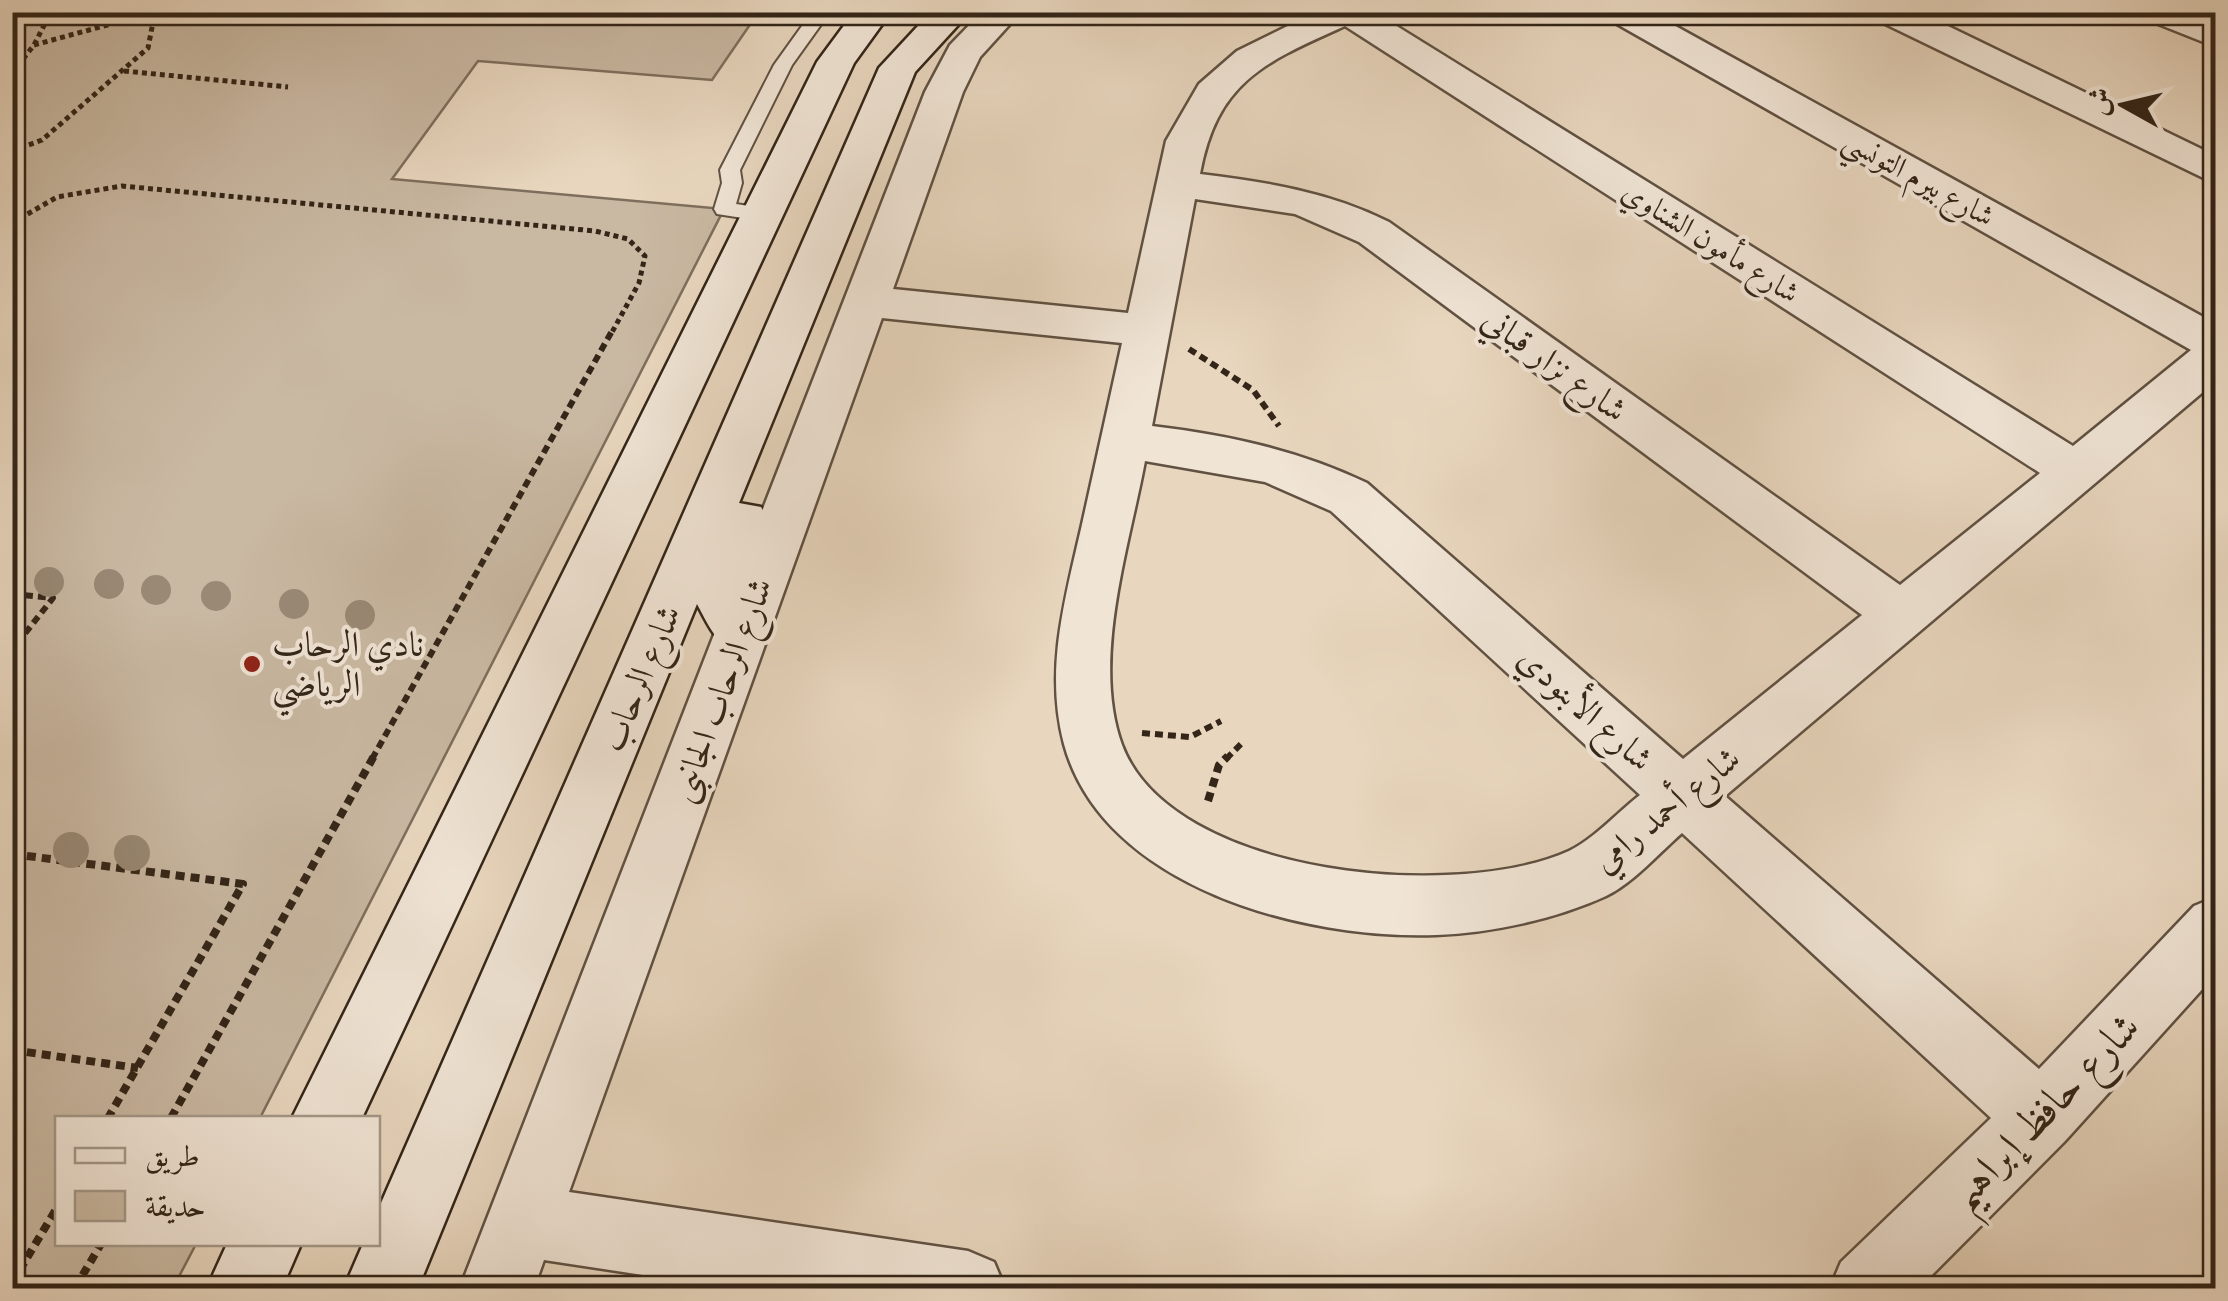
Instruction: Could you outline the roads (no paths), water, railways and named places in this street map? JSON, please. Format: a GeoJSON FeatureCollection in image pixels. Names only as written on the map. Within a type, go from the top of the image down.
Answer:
{"type":"FeatureCollection","features":[{"type":"Feature","properties":{"kind":"street"},"geometry":{"type":"LineString","coordinates":[[327,1116],[836,62],[873,12]]}},
{"type":"Feature","properties":{"kind":"street"},"geometry":{"type":"LineString","coordinates":[[921,80],[952,12]]}},
{"type":"Feature","properties":{"kind":"street"},"geometry":{"type":"LineString","coordinates":[[836,62],[921,80],[963,53],[1003,12]]}},
{"type":"Feature","properties":{"kind":"street","name":"شارع أحمد رامي"},"geometry":{"type":"LineString","coordinates":[[1348,12],[1265,48],[1236,67],[1213,89],[1196,114],[1177,184],[1082,646],[1084,722],[1097,762],[1121,798],[1154,830],[1195,857],[1291,889],[1368,903],[1446,905],[1520,895],[1588,874],[2216,355]]}},
{"type":"Feature","properties":{"kind":"street","name":"شارع مأمون الشناوي"},"geometry":{"type":"LineString","coordinates":[[1348,12],[2075,472]]}},
{"type":"Feature","properties":{"kind":"street","name":"شارع بيرم التونسي"},"geometry":{"type":"LineString","coordinates":[[1623,12],[2216,344]]}},
{"type":"Feature","properties":{"kind":"street"},"geometry":{"type":"LineString","coordinates":[[1890,12],[2216,172]]}},
{"type":"Feature","properties":{"kind":"street"},"geometry":{"type":"LineString","coordinates":[[2161,12],[2216,36]]}},
{"type":"Feature","properties":{"kind":"street","name":"شارع الرحاب الجانبى"},"geometry":{"type":"LineString","coordinates":[[497,1288],[866,302],[921,80]]}},
{"type":"Feature","properties":{"kind":"street","name":"شارع الرحاب"},"geometry":{"type":"LineString","coordinates":[[381,1288],[723,481],[921,80]]}},
{"type":"Feature","properties":{"kind":"street","name":"شارع نزار قباني"},"geometry":{"type":"LineString","coordinates":[[1177,184],[1292,198],[1350,218],[1902,615]]}},
{"type":"Feature","properties":{"kind":"street"},"geometry":{"type":"LineString","coordinates":[[866,302],[1147,330]]}},
{"type":"Feature","properties":{"kind":"street","name":"شارع الأبنودي"},"geometry":{"type":"LineString","coordinates":[[1124,441],[1252,457],[1286,466],[1350,497],[2041,1116]]}},
{"type":"Feature","properties":{"kind":"street"},"geometry":{"type":"LineString","coordinates":[[723,481],[740,495],[745,515],[719,584],[720,598],[724,610],[743,630]]}},
{"type":"Feature","properties":{"kind":"street","name":"شارع حافظ إبراهيم"},"geometry":{"type":"LineString","coordinates":[[1866,1288],[2041,1116],[2216,928]]}},
{"type":"Feature","properties":{"kind":"street"},"geometry":{"type":"LineString","coordinates":[[523,1220],[968,1288]]}},
{"type":"Feature","properties":{"kind":"street"},"geometry":{"type":"LineString","coordinates":[[244,1288],[265,1246]]}},
{"type":"Feature","properties":{"kind":"lane"},"geometry":{"type":"LineString","coordinates":[[762,214],[724,209],[732,183],[730,170],[783,66],[821,12]]}},
{"type":"Feature","properties":{"kind":"place","name":"نادي الرحاب الرياضي"},"geometry":{"type":"Point","coordinates":[252,664]}}]}
